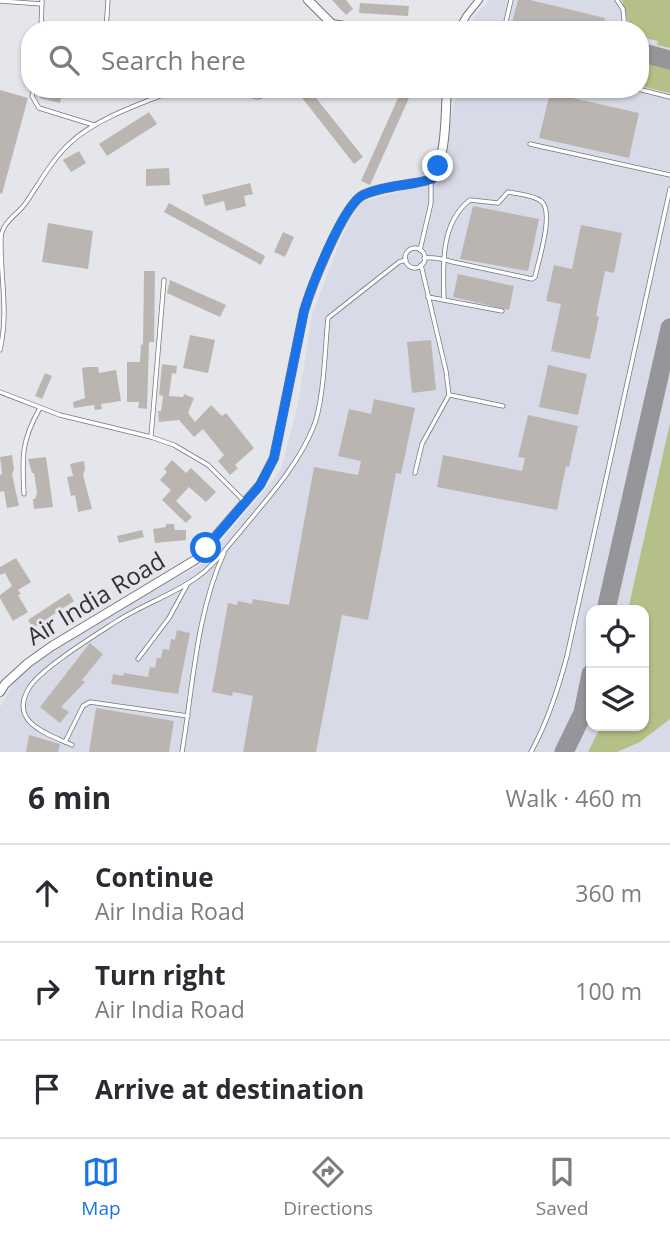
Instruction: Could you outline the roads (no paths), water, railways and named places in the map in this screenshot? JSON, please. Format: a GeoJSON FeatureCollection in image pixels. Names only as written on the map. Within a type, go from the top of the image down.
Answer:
{"type":"FeatureCollection","features":[{"type":"Feature","properties":{"kind":"street"},"geometry":{"type":"LineString","coordinates":[[307,0],[326,21]]}},
{"type":"Feature","properties":{"kind":"street"},"geometry":{"type":"LineString","coordinates":[[463,21],[479,0]]}},
{"type":"Feature","properties":{"kind":"street"},"geometry":{"type":"LineString","coordinates":[[432,179],[441,153],[446,98]]}},
{"type":"Feature","properties":{"kind":"street","name":"Air India Road"},"geometry":{"type":"LineString","coordinates":[[0,692],[28,663],[52,646],[195,561],[260,485],[274,458],[310,292],[348,209],[360,197],[370,192],[432,179]]}},
{"type":"Feature","properties":{"kind":"lane"},"geometry":{"type":"LineString","coordinates":[[106,21],[107,0]]}},
{"type":"Feature","properties":{"kind":"lane"},"geometry":{"type":"LineString","coordinates":[[506,21],[511,0]]}},
{"type":"Feature","properties":{"kind":"lane"},"geometry":{"type":"LineString","coordinates":[[617,0],[623,9],[624,21]]}},
{"type":"Feature","properties":{"kind":"lane"},"geometry":{"type":"LineString","coordinates":[[0,1],[42,2],[41,21]]}},
{"type":"Feature","properties":{"kind":"lane"},"geometry":{"type":"LineString","coordinates":[[649,92],[670,97]]}},
{"type":"Feature","properties":{"kind":"lane"},"geometry":{"type":"LineString","coordinates":[[33,98],[39,108],[94,125]]}},
{"type":"Feature","properties":{"kind":"lane"},"geometry":{"type":"LineString","coordinates":[[0,350],[5,310],[1,237],[7,222],[24,205],[68,145],[94,125],[157,98]]}},
{"type":"Feature","properties":{"kind":"lane"},"geometry":{"type":"LineString","coordinates":[[530,144],[670,175]]}},
{"type":"Feature","properties":{"kind":"lane"},"geometry":{"type":"LineString","coordinates":[[415,473],[422,444],[449,395],[421,265],[424,258],[420,250],[431,203],[432,179]]}},
{"type":"Feature","properties":{"kind":"lane"},"geometry":{"type":"LineString","coordinates":[[531,752],[543,731],[556,697],[567,656],[670,189]]}},
{"type":"Feature","properties":{"kind":"lane"},"geometry":{"type":"LineString","coordinates":[[424,258],[443,259],[532,279],[535,277],[547,223],[546,208],[541,200],[508,192],[498,203],[470,200],[459,208],[452,221],[443,259],[444,300]]}},
{"type":"Feature","properties":{"kind":"lane"},"geometry":{"type":"LineString","coordinates":[[0,221],[7,222]]}},
{"type":"Feature","properties":{"kind":"lane"},"geometry":{"type":"LineString","coordinates":[[405,260],[406,253],[410,250],[420,250]]}},
{"type":"Feature","properties":{"kind":"lane"},"geometry":{"type":"LineString","coordinates":[[405,260],[412,267],[421,265]]}},
{"type":"Feature","properties":{"kind":"lane"},"geometry":{"type":"LineString","coordinates":[[72,745],[36,729],[30,723],[23,706],[29,688],[38,677],[93,636],[133,611],[188,583],[211,566],[283,480],[313,428],[318,409],[328,318],[405,260]]}},
{"type":"Feature","properties":{"kind":"lane"},"geometry":{"type":"LineString","coordinates":[[150,437],[164,279]]}},
{"type":"Feature","properties":{"kind":"lane"},"geometry":{"type":"LineString","coordinates":[[428,297],[502,311]]}},
{"type":"Feature","properties":{"kind":"lane"},"geometry":{"type":"LineString","coordinates":[[0,392],[40,408],[174,445],[208,465],[245,502]]}},
{"type":"Feature","properties":{"kind":"lane"},"geometry":{"type":"LineString","coordinates":[[449,395],[503,406]]}},
{"type":"Feature","properties":{"kind":"lane"},"geometry":{"type":"LineString","coordinates":[[24,494],[22,455],[29,427],[40,408]]}},
{"type":"Feature","properties":{"kind":"lane"},"geometry":{"type":"LineString","coordinates":[[182,752],[204,618],[217,568],[226,548]]}},
{"type":"Feature","properties":{"kind":"lane"},"geometry":{"type":"LineString","coordinates":[[138,659],[169,618],[188,583]]}},
{"type":"Feature","properties":{"kind":"lane"},"geometry":{"type":"LineString","coordinates":[[65,742],[83,706],[90,702],[188,716]]}}]}
